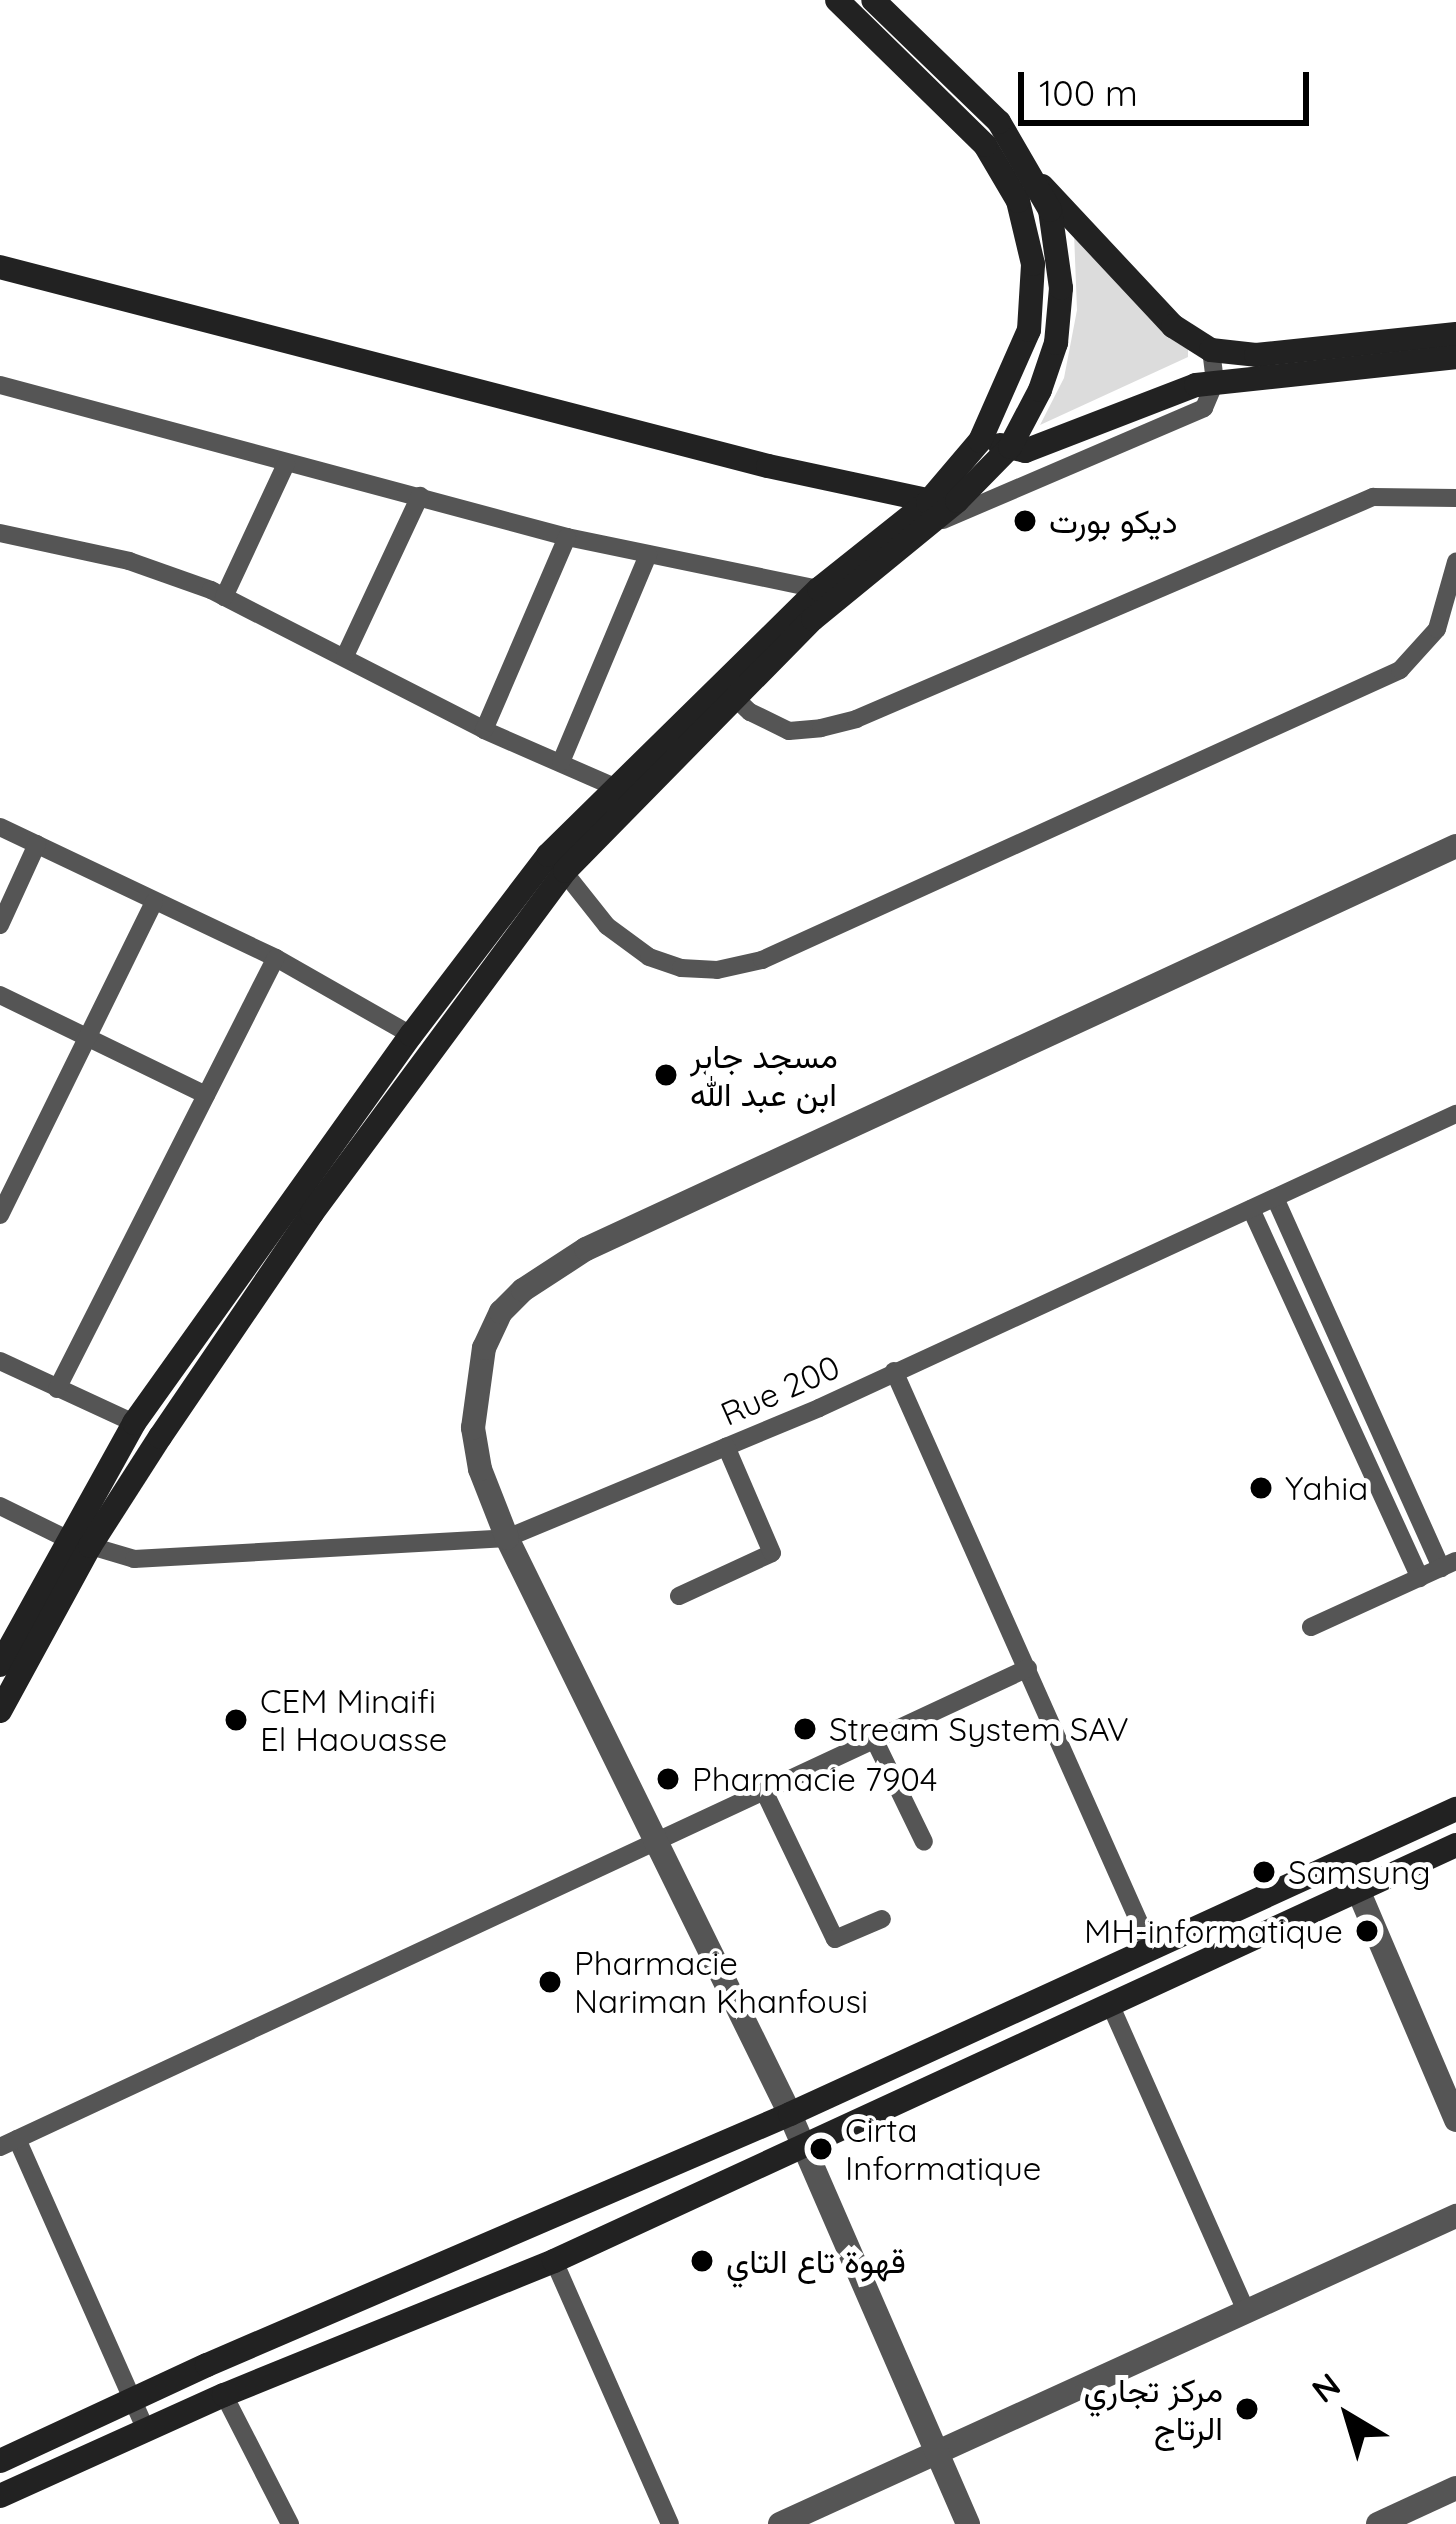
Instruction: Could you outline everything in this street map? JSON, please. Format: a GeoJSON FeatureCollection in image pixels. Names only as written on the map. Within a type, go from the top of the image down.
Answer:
{"type":"FeatureCollection","features":[{"type":"Feature","properties":{"kind":"main road"},"geometry":{"type":"LineString","coordinates":[[0,1712],[134,1423],[411,1035],[616,788],[930,513],[980,441],[1028,330],[1033,264],[1028,232],[1004,171],[985,145],[837,0]]}},
{"type":"Feature","properties":{"kind":"main road"},"geometry":{"type":"LineString","coordinates":[[0,1663],[78,1542],[556,863],[729,693],[819,589],[930,513],[957,501],[1010,447],[1049,368],[1059,314],[1057,236],[1036,181],[999,122],[873,0]]}},
{"type":"Feature","properties":{"kind":"main road"},"geometry":{"type":"LineString","coordinates":[[1036,181],[1066,206],[1173,326],[1211,350],[1256,355],[1456,334]]}},
{"type":"Feature","properties":{"kind":"main road"},"geometry":{"type":"LineString","coordinates":[[0,267],[768,466],[930,513]]}},
{"type":"Feature","properties":{"kind":"main road"},"geometry":{"type":"LineString","coordinates":[[980,441],[1025,451],[1151,400],[1215,382],[1456,357]]}},
{"type":"Feature","properties":{"kind":"main road"},"geometry":{"type":"LineString","coordinates":[[0,2461],[132,2399],[790,2114],[1456,1809]]}},
{"type":"Feature","properties":{"kind":"main road"},"geometry":{"type":"LineString","coordinates":[[0,2496],[224,2395],[554,2261],[1456,1845]]}},
{"type":"Feature","properties":{"kind":"street"},"geometry":{"type":"LineString","coordinates":[[930,513],[1198,412],[1209,402],[1215,382],[1211,350]]}},
{"type":"Feature","properties":{"kind":"street"},"geometry":{"type":"LineString","coordinates":[[0,385],[567,537],[819,589]]}},
{"type":"Feature","properties":{"kind":"street"},"geometry":{"type":"LineString","coordinates":[[224,596],[286,464]]}},
{"type":"Feature","properties":{"kind":"street"},"geometry":{"type":"LineString","coordinates":[[729,693],[789,730],[856,719],[1338,510],[1391,494],[1456,498]]}},
{"type":"Feature","properties":{"kind":"street"},"geometry":{"type":"LineString","coordinates":[[345,656],[420,496]]}},
{"type":"Feature","properties":{"kind":"street"},"geometry":{"type":"LineString","coordinates":[[0,533],[129,561],[224,596],[484,730],[616,788]]}},
{"type":"Feature","properties":{"kind":"street"},"geometry":{"type":"LineString","coordinates":[[484,730],[567,537]]}},
{"type":"Feature","properties":{"kind":"street"},"geometry":{"type":"LineString","coordinates":[[561,762],[648,555]]}},
{"type":"Feature","properties":{"kind":"street"},"geometry":{"type":"LineString","coordinates":[[556,863],[607,926],[649,957],[681,968],[717,970],[763,960],[1400,670],[1437,628],[1456,562]]}},
{"type":"Feature","properties":{"kind":"street"},"geometry":{"type":"LineString","coordinates":[[0,827],[276,958],[411,1035]]}},
{"type":"Feature","properties":{"kind":"street"},"geometry":{"type":"LineString","coordinates":[[0,925],[37,844]]}},
{"type":"Feature","properties":{"kind":"street"},"geometry":{"type":"LineString","coordinates":[[968,2524],[790,2114],[507,1538],[480,1468],[473,1428],[475,1388],[501,1312],[551,1269],[1456,846]]}},
{"type":"Feature","properties":{"kind":"street"},"geometry":{"type":"LineString","coordinates":[[0,1215],[154,902]]}},
{"type":"Feature","properties":{"kind":"street"},"geometry":{"type":"LineString","coordinates":[[58,1389],[276,958]]}},
{"type":"Feature","properties":{"kind":"street"},"geometry":{"type":"LineString","coordinates":[[0,995],[206,1096]]}},
{"type":"Feature","properties":{"kind":"street","name":"Rue 200"},"geometry":{"type":"LineString","coordinates":[[0,1506],[78,1542],[134,1559],[507,1538],[895,1371],[1456,1114]]}},
{"type":"Feature","properties":{"kind":"street"},"geometry":{"type":"LineString","coordinates":[[1275,1198],[1448,1565],[1311,1627]]}},
{"type":"Feature","properties":{"kind":"street"},"geometry":{"type":"LineString","coordinates":[[1251,1209],[1420,1578]]}},
{"type":"Feature","properties":{"kind":"street"},"geometry":{"type":"LineString","coordinates":[[0,1361],[134,1423]]}},
{"type":"Feature","properties":{"kind":"street"},"geometry":{"type":"LineString","coordinates":[[895,1371],[1151,1949]]}},
{"type":"Feature","properties":{"kind":"street"},"geometry":{"type":"LineString","coordinates":[[680,1596],[772,1553],[726,1446]]}},
{"type":"Feature","properties":{"kind":"street"},"geometry":{"type":"LineString","coordinates":[[146,2430],[8,2143],[1028,1668]]}},
{"type":"Feature","properties":{"kind":"street"},"geometry":{"type":"LineString","coordinates":[[874,1739],[924,1842]]}},
{"type":"Feature","properties":{"kind":"street"},"geometry":{"type":"LineString","coordinates":[[764,1791],[835,1940],[882,1918]]}},
{"type":"Feature","properties":{"kind":"street"},"geometry":{"type":"LineString","coordinates":[[1358,1890],[1456,2120]]}},
{"type":"Feature","properties":{"kind":"street"},"geometry":{"type":"LineString","coordinates":[[1110,2004],[1246,2311]]}},
{"type":"Feature","properties":{"kind":"street"},"geometry":{"type":"LineString","coordinates":[[780,2524],[1456,2216]]}},
{"type":"Feature","properties":{"kind":"street"},"geometry":{"type":"LineString","coordinates":[[554,2261],[670,2524]]}},
{"type":"Feature","properties":{"kind":"street"},"geometry":{"type":"LineString","coordinates":[[224,2395],[290,2524]]}},
{"type":"Feature","properties":{"kind":"street"},"geometry":{"type":"LineString","coordinates":[[1378,2524],[1456,2488]]}},
{"type":"Feature","properties":{"kind":"shaded area"},"geometry":{"type":"Polygon","coordinates":[[[1074,233],[1188,349],[1188,357],[1040,425],[1064,378],[1077,310],[1074,233]]]}},
{"type":"Feature","properties":{"kind":"place","name":"ديكو بورت"},"geometry":{"type":"Point","coordinates":[1025,521]}},
{"type":"Feature","properties":{"kind":"place","name":"مسجد جابر ابن عبد الله"},"geometry":{"type":"Point","coordinates":[666,1075]}},
{"type":"Feature","properties":{"kind":"place","name":"Yahia"},"geometry":{"type":"Point","coordinates":[1261,1488]}},
{"type":"Feature","properties":{"kind":"place","name":"CEM Minaifi El Haouasse"},"geometry":{"type":"Point","coordinates":[236,1720]}},
{"type":"Feature","properties":{"kind":"place","name":"Stream System SAV"},"geometry":{"type":"Point","coordinates":[805,1729]}},
{"type":"Feature","properties":{"kind":"place","name":"Pharmacie 7904"},"geometry":{"type":"Point","coordinates":[668,1779]}},
{"type":"Feature","properties":{"kind":"place","name":"Samsung"},"geometry":{"type":"Point","coordinates":[1264,1872]}},
{"type":"Feature","properties":{"kind":"place","name":"MH-informatique"},"geometry":{"type":"Point","coordinates":[1367,1931]}},
{"type":"Feature","properties":{"kind":"place","name":"Pharmacie Nariman Khanfousi"},"geometry":{"type":"Point","coordinates":[550,1982]}},
{"type":"Feature","properties":{"kind":"place","name":"Cirta Informatique"},"geometry":{"type":"Point","coordinates":[821,2149]}},
{"type":"Feature","properties":{"kind":"place","name":"قهوة تاع التاي"},"geometry":{"type":"Point","coordinates":[702,2261]}},
{"type":"Feature","properties":{"kind":"place","name":"مركز تجاري الرتاج"},"geometry":{"type":"Point","coordinates":[1247,2409]}}]}
